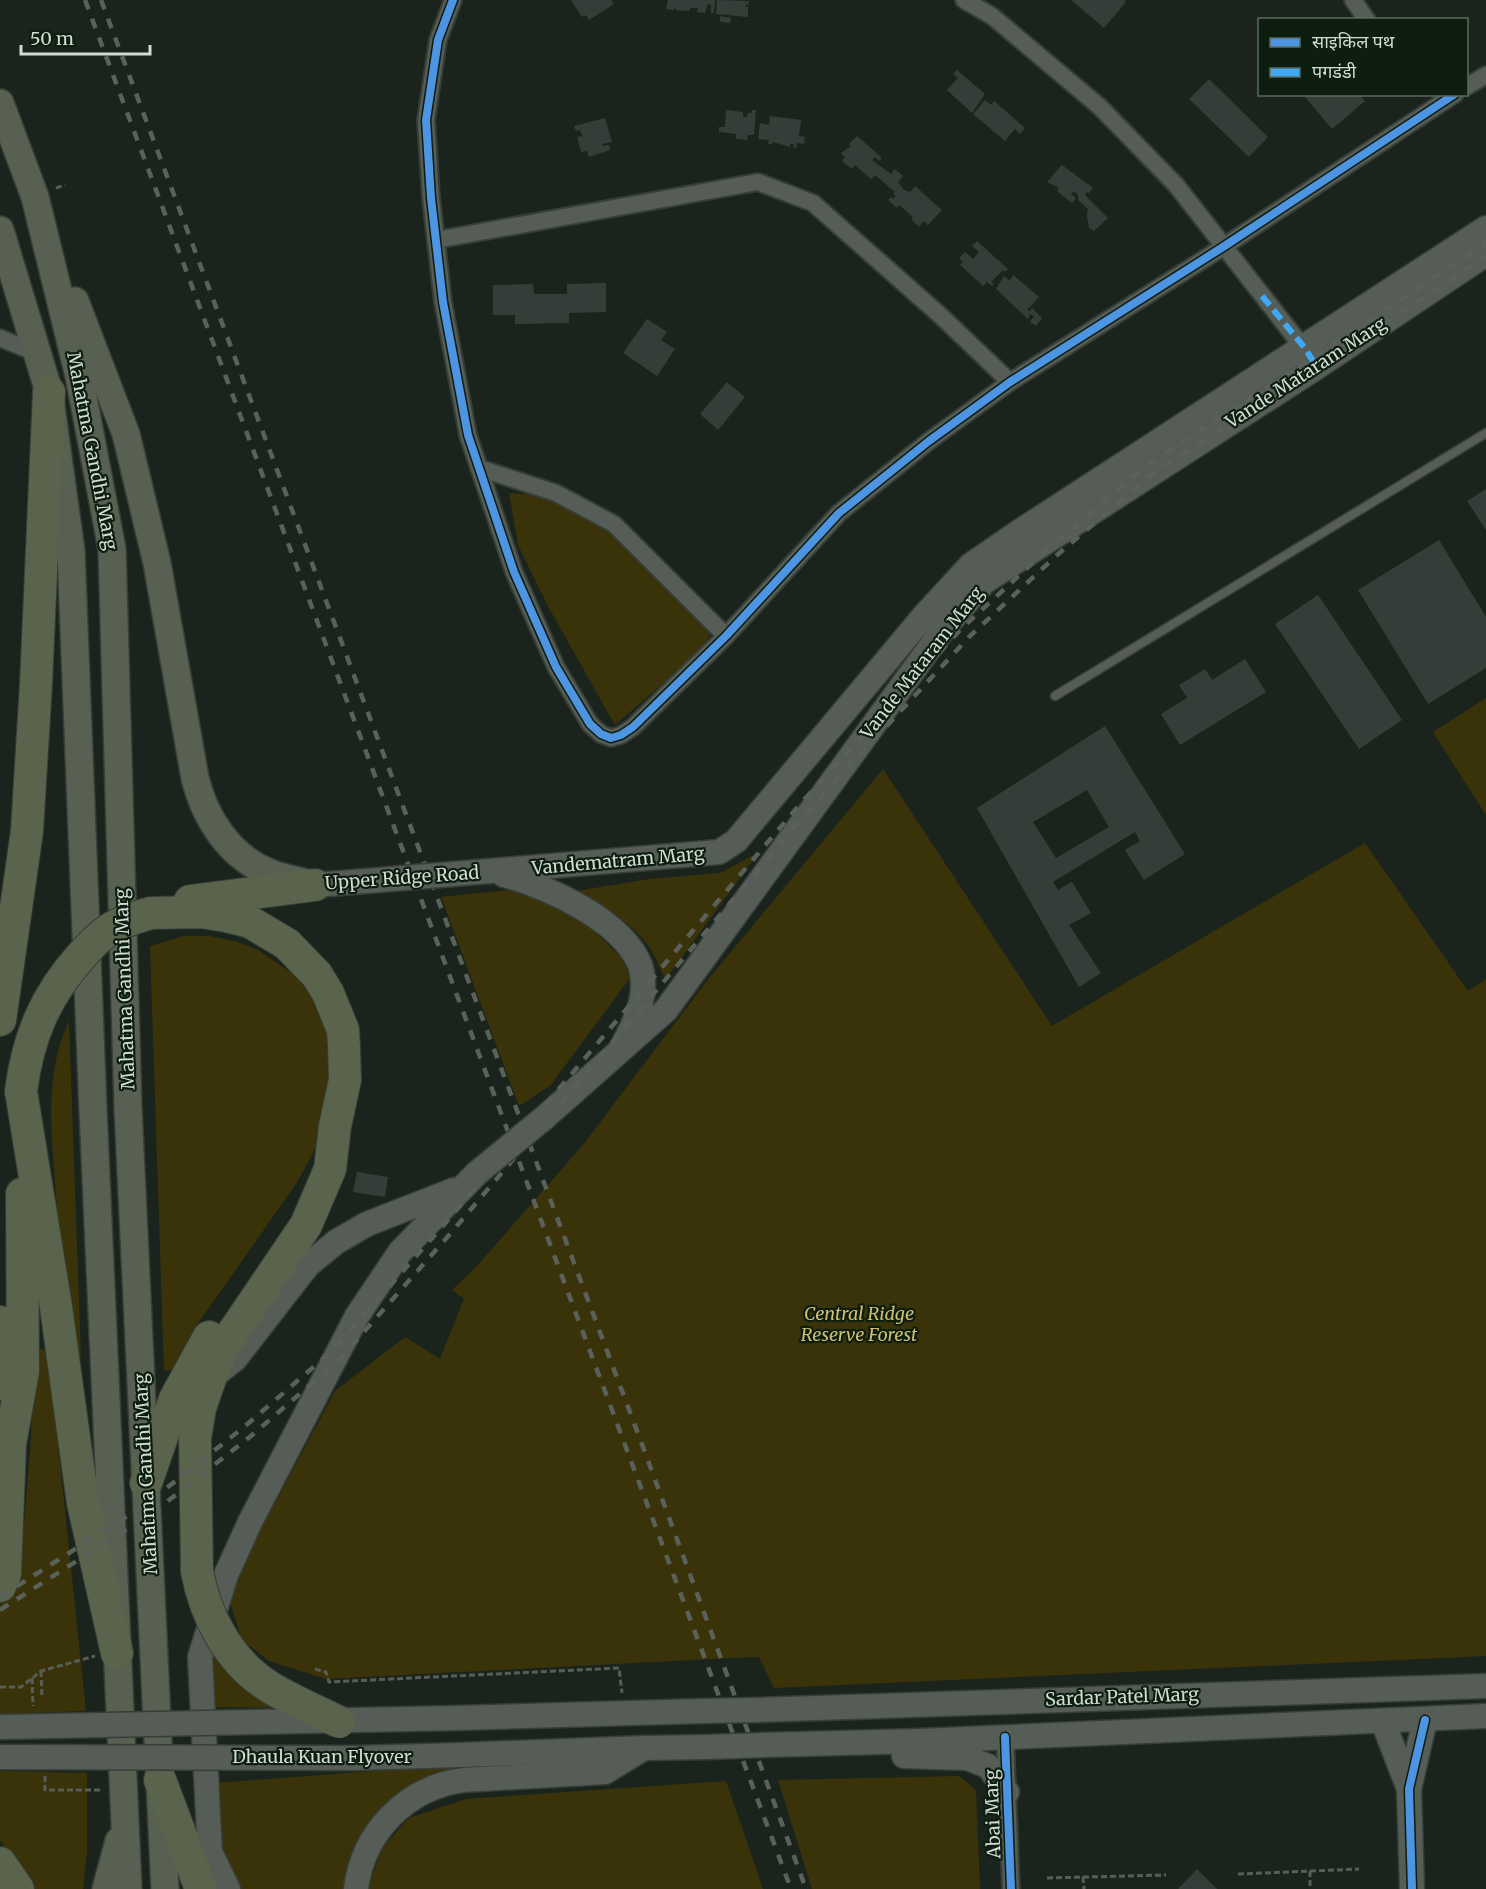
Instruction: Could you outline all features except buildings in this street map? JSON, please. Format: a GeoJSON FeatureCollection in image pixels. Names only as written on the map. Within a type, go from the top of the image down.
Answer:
{"type":"FeatureCollection","features":[{"type":"Feature","properties":{"kind":"highway"},"geometry":{"type":"LineString","coordinates":[[0,1020],[27,831],[49,392]]}},
{"type":"Feature","properties":{"kind":"highway"},"geometry":{"type":"LineString","coordinates":[[5,1444],[23,1371],[21,1091],[30,1044],[44,1007],[54,990],[99,938],[115,926],[196,900],[245,908],[315,885]]}},
{"type":"Feature","properties":{"kind":"highway"},"geometry":{"type":"LineString","coordinates":[[146,1483],[175,1399],[203,1344],[257,1271],[303,1197],[335,1126],[342,1101],[346,1065],[343,1030],[336,1009],[317,975],[301,956],[245,908]]}},
{"type":"Feature","properties":{"kind":"highway"},"geometry":{"type":"LineString","coordinates":[[21,1091],[56,1307],[82,1503],[117,1653]]}},
{"type":"Feature","properties":{"kind":"highway"},"geometry":{"type":"LineString","coordinates":[[335,1126],[330,1169],[306,1225],[224,1346],[210,1379],[196,1423],[195,1562],[211,1616],[225,1642],[242,1664],[268,1686],[339,1722]]}},
{"type":"Feature","properties":{"kind":"highway"},"geometry":{"type":"LineString","coordinates":[[0,1322],[5,1444],[4,1574],[0,1586]]}},
{"type":"Feature","properties":{"kind":"highway"},"geometry":{"type":"LineString","coordinates":[[160,1780],[201,1889]]}},
{"type":"Feature","properties":{"kind":"highway"},"geometry":{"type":"LineString","coordinates":[[0,1863],[18,1889]]}},
{"type":"Feature","properties":{"kind":"main road","name":"Mahatma Gandhi Marg"},"geometry":{"type":"LineString","coordinates":[[0,103],[35,196],[79,376],[112,549],[128,1108],[165,1889]]}},
{"type":"Feature","properties":{"kind":"main road"},"geometry":{"type":"LineString","coordinates":[[35,196],[126,434],[157,563],[195,778],[204,808],[221,835],[243,857],[270,873],[315,885]]}},
{"type":"Feature","properties":{"kind":"main road","name":"Vande Mataram Marg"},"geometry":{"type":"LineString","coordinates":[[810,753],[924,616],[971,565],[1486,228]]}},
{"type":"Feature","properties":{"kind":"main road","name":"Mahatma Gandhi Marg"},"geometry":{"type":"LineString","coordinates":[[0,230],[49,392],[71,551],[93,1110],[128,1889]]}},
{"type":"Feature","properties":{"kind":"main road","name":"Vande Mataram Marg"},"geometry":{"type":"LineString","coordinates":[[470,1180],[666,1010],[942,631],[984,582],[1317,367],[1486,254]]}},
{"type":"Feature","properties":{"kind":"main road","name":"Vandematram Marg"},"geometry":{"type":"LineString","coordinates":[[490,871],[719,852],[736,841],[810,753]]}},
{"type":"Feature","properties":{"kind":"main road"},"geometry":{"type":"LineString","coordinates":[[490,871],[536,885],[575,903],[609,928],[630,949],[640,966],[643,991],[639,1012],[620,1051]]}},
{"type":"Feature","properties":{"kind":"main road","name":"Upper Ridge Road"},"geometry":{"type":"LineString","coordinates":[[315,885],[490,871]]}},
{"type":"Feature","properties":{"kind":"main road"},"geometry":{"type":"LineString","coordinates":[[210,1379],[235,1359],[309,1265],[336,1242],[367,1224],[470,1180]]}},
{"type":"Feature","properties":{"kind":"main road"},"geometry":{"type":"LineString","coordinates":[[228,1889],[210,1852],[200,1657],[226,1575],[250,1522],[357,1316],[400,1252],[470,1180]]}},
{"type":"Feature","properties":{"kind":"main road","name":"Sardar Patel Marg"},"geometry":{"type":"LineString","coordinates":[[703,1711],[1486,1686]]}},
{"type":"Feature","properties":{"kind":"main road","name":"Dhaula Kuan Flyover"},"geometry":{"type":"LineString","coordinates":[[0,1727],[339,1722],[703,1711]]}},
{"type":"Feature","properties":{"kind":"main road","name":"Sardar Patel Marg"},"geometry":{"type":"LineString","coordinates":[[771,1745],[1383,1722],[1486,1716]]}},
{"type":"Feature","properties":{"kind":"main road"},"geometry":{"type":"LineString","coordinates":[[1412,1889],[1408,1789],[1425,1720]]}},
{"type":"Feature","properties":{"kind":"main road"},"geometry":{"type":"LineString","coordinates":[[1383,1722],[1408,1789]]}},
{"type":"Feature","properties":{"kind":"main road"},"geometry":{"type":"LineString","coordinates":[[771,1745],[799,1753],[967,1758],[988,1766],[1007,1792]]}},
{"type":"Feature","properties":{"kind":"main road","name":"Dhaula Kuan Flyover"},"geometry":{"type":"LineString","coordinates":[[0,1757],[357,1758],[771,1745]]}},
{"type":"Feature","properties":{"kind":"main road"},"geometry":{"type":"LineString","coordinates":[[356,1889],[363,1859],[376,1833],[394,1811],[426,1790],[462,1780],[604,1772],[644,1748]]}},
{"type":"Feature","properties":{"kind":"main road"},"geometry":{"type":"LineString","coordinates":[[106,1889],[125,1821]]}},
{"type":"Feature","properties":{"kind":"street"},"geometry":{"type":"LineString","coordinates":[[453,0],[438,40],[426,120],[443,302],[468,435],[514,572],[556,667],[590,724],[601,734],[611,738],[633,728],[726,636],[839,513],[929,441],[1010,382],[1222,246],[1432,100],[1447,96]]}},
{"type":"Feature","properties":{"kind":"street"},"geometry":{"type":"LineString","coordinates":[[964,0],[992,16],[1100,107],[1176,185],[1304,347],[1317,367]]}},
{"type":"Feature","properties":{"kind":"street"},"geometry":{"type":"LineString","coordinates":[[1353,0],[1366,18]]}},
{"type":"Feature","properties":{"kind":"street"},"geometry":{"type":"LineString","coordinates":[[1468,86],[1486,75]]}},
{"type":"Feature","properties":{"kind":"street"},"geometry":{"type":"LineString","coordinates":[[436,240],[758,182],[813,203],[941,315],[1010,382]]}},
{"type":"Feature","properties":{"kind":"street"},"geometry":{"type":"LineString","coordinates":[[0,338],[37,353]]}},
{"type":"Feature","properties":{"kind":"street"},"geometry":{"type":"LineString","coordinates":[[479,468],[556,493],[614,524],[726,636]]}},
{"type":"Feature","properties":{"kind":"street","name":"Abai Marg"},"geometry":{"type":"LineString","coordinates":[[1005,1737],[1011,1889]]}},
{"type":"Feature","properties":{"kind":"lane"},"geometry":{"type":"LineString","coordinates":[[1055,696],[1486,433]]}},
{"type":"Feature","properties":{"kind":"path"},"geometry":{"type":"LineString","coordinates":[[0,1688],[21,1687],[41,1671],[85,1658]]}},
{"type":"Feature","properties":{"kind":"path"},"geometry":{"type":"LineString","coordinates":[[315,1669],[326,1672],[329,1682],[619,1668],[613,1714]]}},
{"type":"Feature","properties":{"kind":"path"},"geometry":{"type":"LineString","coordinates":[[41,1671],[42,1698]]}},
{"type":"Feature","properties":{"kind":"path"},"geometry":{"type":"LineString","coordinates":[[32,1678],[33,1707]]}},
{"type":"Feature","properties":{"kind":"path"},"geometry":{"type":"LineString","coordinates":[[45,1790],[91,1790]]}},
{"type":"Feature","properties":{"kind":"path"},"geometry":{"type":"LineString","coordinates":[[1238,1874],[1359,1869]]}},
{"type":"Feature","properties":{"kind":"path"},"geometry":{"type":"LineString","coordinates":[[1310,1871],[1310,1889]]}},
{"type":"Feature","properties":{"kind":"path"},"geometry":{"type":"LineString","coordinates":[[1047,1878],[1166,1875]]}},
{"type":"Feature","properties":{"kind":"path"},"geometry":{"type":"LineString","coordinates":[[1083,1877],[1084,1889]]}},
{"type":"Feature","properties":{"kind":"green space"},"geometry":{"type":"Polygon","coordinates":[[[509,493],[537,495],[609,526],[700,620],[710,635],[699,652],[615,725],[549,608],[518,545],[509,493]]]}},
{"type":"Feature","properties":{"kind":"green space"},"geometry":{"type":"Polygon","coordinates":[[[1486,698],[1486,815],[1433,732],[1486,698]]]}},
{"type":"Feature","properties":{"kind":"green space","name":"Central Ridge Reserve Forest"},"geometry":{"type":"Polygon","coordinates":[[[883,769],[1052,1026],[1365,843],[1468,991],[1486,979],[1486,1656],[774,1688],[759,1657],[326,1679],[269,1661],[242,1640],[227,1593],[335,1391],[405,1337],[440,1359],[464,1299],[452,1290],[477,1266],[583,1145],[706,982],[883,769]]]}},
{"type":"Feature","properties":{"kind":"green space"},"geometry":{"type":"Polygon","coordinates":[[[759,852],[665,980],[653,953],[636,932],[607,909],[576,891],[650,879],[720,873],[759,852]]]}},
{"type":"Feature","properties":{"kind":"green space"},"geometry":{"type":"Polygon","coordinates":[[[508,890],[550,904],[590,927],[622,958],[630,978],[550,1086],[519,1106],[441,897],[508,890]]]}},
{"type":"Feature","properties":{"kind":"green space"},"geometry":{"type":"Polygon","coordinates":[[[184,936],[209,936],[235,941],[258,950],[295,975],[313,995],[327,1021],[336,1071],[324,1129],[296,1184],[194,1329],[174,1370],[164,1371],[150,946],[184,936]]]}},
{"type":"Feature","properties":{"kind":"green space"},"geometry":{"type":"Polygon","coordinates":[[[69,1021],[81,1357],[70,1356],[51,1130],[55,1063],[69,1021]]]}},
{"type":"Feature","properties":{"kind":"green space"},"geometry":{"type":"Polygon","coordinates":[[[48,1349],[86,1711],[0,1714],[0,1605],[10,1582],[24,1526],[31,1439],[33,1350],[48,1349]]]}},
{"type":"Feature","properties":{"kind":"green space"},"geometry":{"type":"Polygon","coordinates":[[[214,1642],[292,1708],[208,1707],[207,1683],[214,1642]]]}},
{"type":"Feature","properties":{"kind":"green space"},"geometry":{"type":"Polygon","coordinates":[[[605,1757],[426,1786],[347,1889],[235,1889],[219,1840],[216,1783],[605,1757]]]}},
{"type":"Feature","properties":{"kind":"green space"},"geometry":{"type":"Polygon","coordinates":[[[0,1771],[87,1773],[87,1852],[83,1889],[30,1889],[0,1840],[0,1771]]]}},
{"type":"Feature","properties":{"kind":"green space"},"geometry":{"type":"Polygon","coordinates":[[[959,1776],[976,1790],[980,1889],[812,1889],[778,1780],[959,1776]]]}},
{"type":"Feature","properties":{"kind":"green space"},"geometry":{"type":"Polygon","coordinates":[[[726,1781],[763,1889],[367,1889],[383,1847],[409,1818],[466,1799],[726,1781]]]}},
{"type":"Feature","properties":{"kind":"railway"},"geometry":{"type":"LineString","coordinates":[[85,0],[791,1889]]}},
{"type":"Feature","properties":{"kind":"railway"},"geometry":{"type":"LineString","coordinates":[[101,0],[643,1447],[806,1889]]}},
{"type":"Feature","properties":{"kind":"railway"},"geometry":{"type":"LineString","coordinates":[[0,1597],[149,1502],[244,1427],[332,1351],[442,1227],[801,803],[961,629],[1050,547],[1146,466],[1486,244]]}},
{"type":"Feature","properties":{"kind":"railway"},"geometry":{"type":"LineString","coordinates":[[0,1610],[155,1511],[251,1436],[340,1359],[450,1234],[809,810],[969,637],[1057,555],[1152,474],[1486,257]]}},
{"type":"Feature","properties":{"kind":"marked path"},"geometry":{"type":"LineString","coordinates":[[1262,296],[1304,347],[1317,367]]}},
{"type":"Feature","properties":{"kind":"cycle path"},"geometry":{"type":"LineString","coordinates":[[453,0],[438,40],[426,120],[431,198],[443,302],[468,435],[514,572],[556,667],[590,724],[601,734],[611,738],[633,727],[726,636],[839,513],[929,441],[1010,382],[1223,247],[1452,96]]}},
{"type":"Feature","properties":{"kind":"cycle path"},"geometry":{"type":"LineString","coordinates":[[1412,1889],[1409,1789],[1425,1720]]}},
{"type":"Feature","properties":{"kind":"cycle path"},"geometry":{"type":"LineString","coordinates":[[1005,1737],[1011,1889]]}}]}
